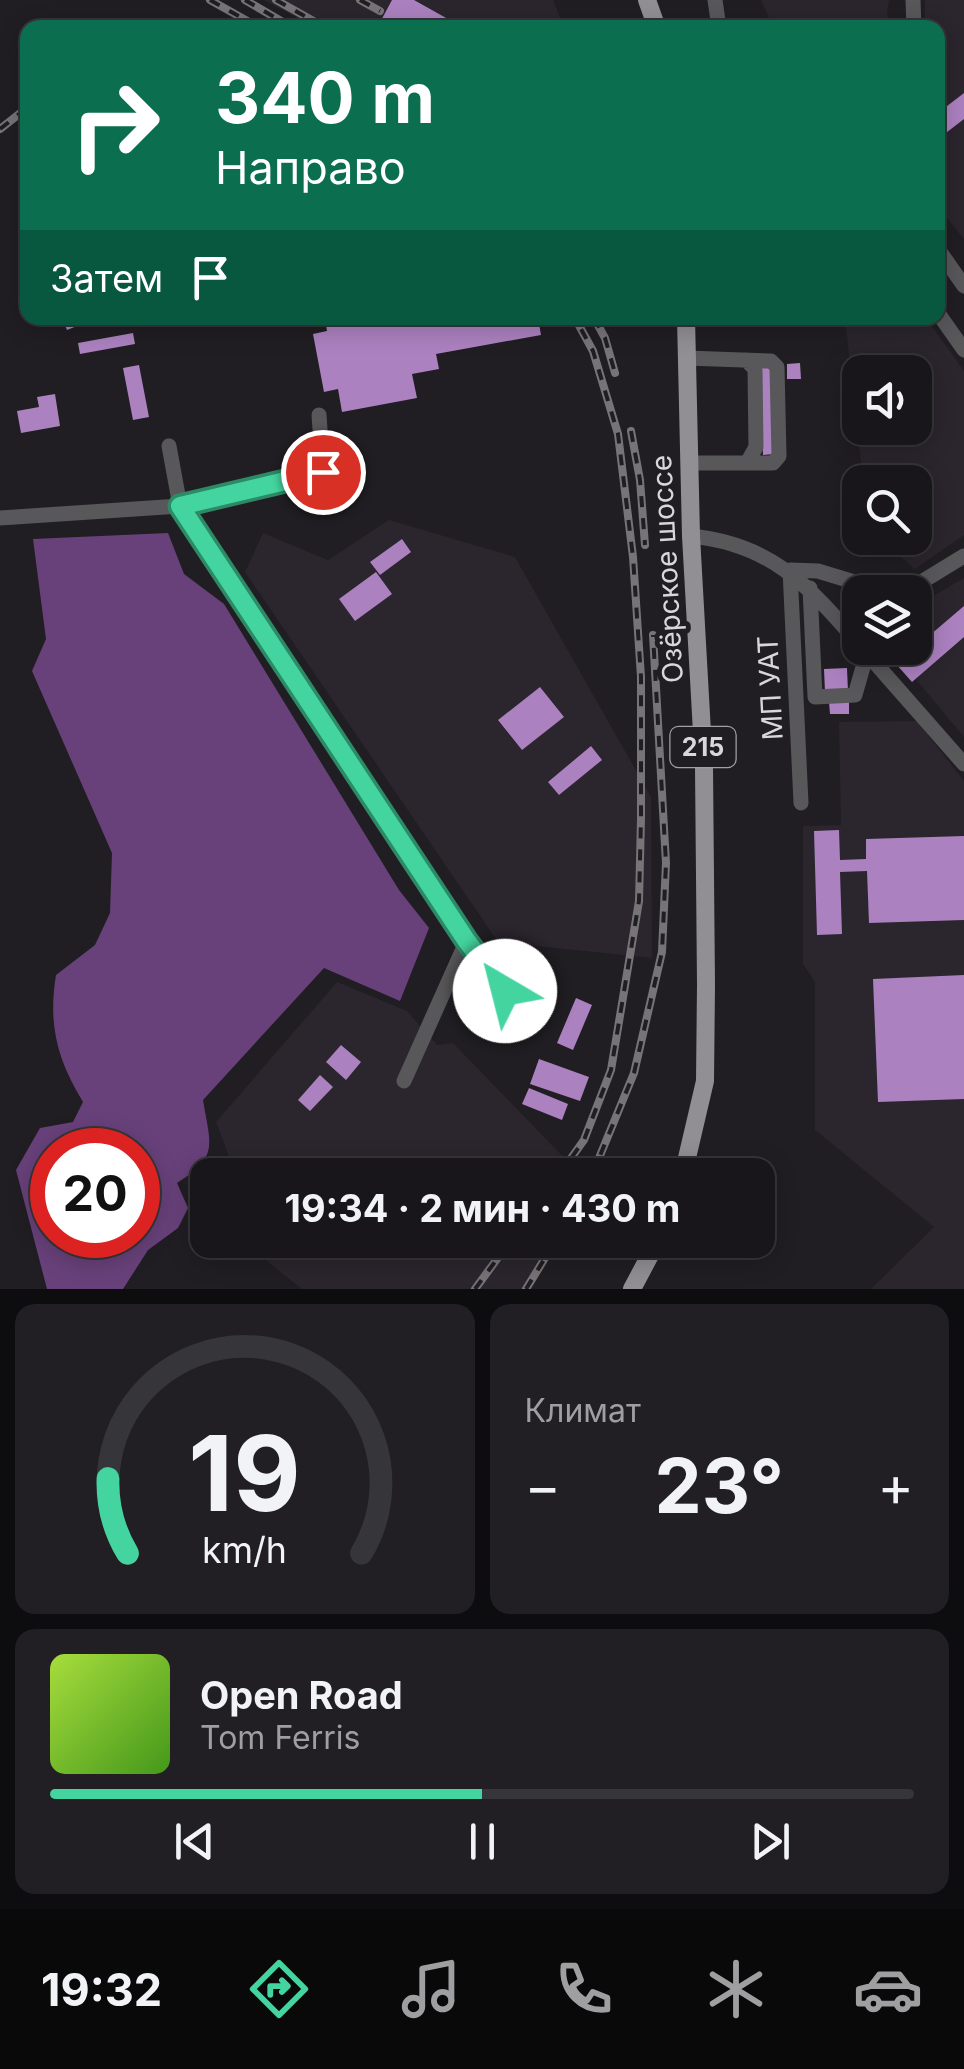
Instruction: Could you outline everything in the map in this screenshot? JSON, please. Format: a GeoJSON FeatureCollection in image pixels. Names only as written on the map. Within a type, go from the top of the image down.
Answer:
{"type":"FeatureCollection","features":[{"type":"Feature","properties":{"kind":"main road","name":"Озёрское шоссе"},"geometry":{"type":"LineString","coordinates":[[686,325],[704,768],[706,1004],[705,1081],[687,1158]]}},
{"type":"Feature","properties":{"kind":"main road"},"geometry":{"type":"LineString","coordinates":[[632,1289],[648,1258]]}},
{"type":"Feature","properties":{"kind":"street"},"geometry":{"type":"LineString","coordinates":[[945,259],[964,286]]}},
{"type":"Feature","properties":{"kind":"street"},"geometry":{"type":"LineString","coordinates":[[945,323],[964,350]]}},
{"type":"Feature","properties":{"kind":"street"},"geometry":{"type":"LineString","coordinates":[[686,358],[772,361],[777,366],[780,456],[772,463],[689,463]]}},
{"type":"Feature","properties":{"kind":"street"},"geometry":{"type":"LineString","coordinates":[[746,360],[755,369],[756,447],[747,463]]}},
{"type":"Feature","properties":{"kind":"street"},"geometry":{"type":"LineString","coordinates":[[0,518],[180,506],[323,472],[319,416]]}},
{"type":"Feature","properties":{"kind":"street"},"geometry":{"type":"LineString","coordinates":[[169,446],[180,506],[466,940],[524,1017]]}},
{"type":"Feature","properties":{"kind":"street"},"geometry":{"type":"LineString","coordinates":[[692,536],[718,538],[747,548],[790,570],[842,624]]}},
{"type":"Feature","properties":{"kind":"street"},"geometry":{"type":"LineString","coordinates":[[932,576],[964,556]]}},
{"type":"Feature","properties":{"kind":"street"},"geometry":{"type":"LineString","coordinates":[[790,570],[818,571],[842,578]]}},
{"type":"Feature","properties":{"kind":"street","name":"МП УАТ"},"geometry":{"type":"LineString","coordinates":[[790,570],[800,804]]}},
{"type":"Feature","properties":{"kind":"street"},"geometry":{"type":"LineString","coordinates":[[810,588],[815,697],[855,695],[860,665]]}},
{"type":"Feature","properties":{"kind":"street"},"geometry":{"type":"LineString","coordinates":[[878,665],[964,764]]}},
{"type":"Feature","properties":{"kind":"street"},"geometry":{"type":"LineString","coordinates":[[404,1081],[466,940]]}},
{"type":"Feature","properties":{"kind":"shaded area"},"geometry":{"type":"Polygon","coordinates":[[[264,0],[553,0],[561,20],[301,20],[264,0]]]}},
{"type":"Feature","properties":{"kind":"shaded area"},"geometry":{"type":"Polygon","coordinates":[[[761,0],[889,0],[888,20],[770,20],[761,0]]]}},
{"type":"Feature","properties":{"kind":"shaded area"},"geometry":{"type":"Polygon","coordinates":[[[925,0],[964,0],[964,239],[945,216],[945,20],[925,20],[925,0]]]}},
{"type":"Feature","properties":{"kind":"shaded area"},"geometry":{"type":"Polygon","coordinates":[[[846,325],[931,325],[964,371],[964,535],[915,569],[899,555],[932,555],[932,465],[861,465],[859,445],[932,445],[932,355],[849,355],[846,325]]]}},
{"type":"Feature","properties":{"kind":"shaded area"},"geometry":{"type":"Polygon","coordinates":[[[389,520],[515,557],[651,797],[652,958],[498,942],[245,572],[263,533],[328,560],[389,520]]]}},
{"type":"Feature","properties":{"kind":"shaded area"},"geometry":{"type":"Polygon","coordinates":[[[168,533],[184,574],[224,604],[399,890],[429,928],[400,1001],[324,968],[203,1100],[209,1148],[205,1158],[190,1158],[190,1175],[177,1183],[188,1208],[178,1228],[160,1241],[160,1128],[40,1128],[73,1122],[83,1102],[57,1041],[53,1010],[56,975],[95,945],[110,913],[112,853],[32,671],[46,639],[33,539],[168,533]]]}},
{"type":"Feature","properties":{"kind":"shaded area"},"geometry":{"type":"Polygon","coordinates":[[[964,578],[964,737],[904,665],[932,665],[932,597],[964,578]]]}},
{"type":"Feature","properties":{"kind":"shaded area"},"geometry":{"type":"Polygon","coordinates":[[[917,721],[964,781],[964,1289],[871,1289],[934,1227],[815,1130],[815,982],[803,964],[803,826],[841,825],[839,722],[917,721]]]}},
{"type":"Feature","properties":{"kind":"shaded area"},"geometry":{"type":"Polygon","coordinates":[[[337,982],[407,1011],[437,1045],[453,1043],[565,1158],[230,1158],[216,1122],[337,982]]]}},
{"type":"Feature","properties":{"kind":"shaded area"},"geometry":{"type":"Polygon","coordinates":[[[30,1146],[30,1224],[16,1170],[30,1146]]]}},
{"type":"Feature","properties":{"kind":"shaded area"},"geometry":{"type":"Polygon","coordinates":[[[39,1258],[143,1258],[123,1289],[47,1289],[39,1258]]]}},
{"type":"Feature","properties":{"kind":"shaded area"},"geometry":{"type":"Polygon","coordinates":[[[267,1258],[547,1258],[527,1289],[302,1289],[267,1258]]]}},
{"type":"Feature","properties":{"kind":"building"},"geometry":{"type":"Polygon","coordinates":[[[392,0],[414,0],[450,20],[381,20],[392,0]]]}},
{"type":"Feature","properties":{"kind":"building"},"geometry":{"type":"Polygon","coordinates":[[[964,93],[964,119],[945,134],[945,108],[964,93]]]}},
{"type":"Feature","properties":{"kind":"building"},"geometry":{"type":"Polygon","coordinates":[[[326,325],[539,325],[541,335],[436,354],[439,369],[412,374],[417,398],[342,412],[338,389],[324,392],[313,334],[327,331],[326,325]]]}},
{"type":"Feature","properties":{"kind":"building"},"geometry":{"type":"Polygon","coordinates":[[[133,333],[135,344],[80,354],[78,343],[133,333]]]}},
{"type":"Feature","properties":{"kind":"building"},"geometry":{"type":"Polygon","coordinates":[[[800,363],[801,379],[787,379],[787,364],[800,363]]]}},
{"type":"Feature","properties":{"kind":"building"},"geometry":{"type":"Polygon","coordinates":[[[760,364],[771,364],[774,454],[763,455],[760,364]]]}},
{"type":"Feature","properties":{"kind":"building"},"geometry":{"type":"Polygon","coordinates":[[[139,365],[149,417],[133,420],[123,368],[139,365]]]}},
{"type":"Feature","properties":{"kind":"building"},"geometry":{"type":"Polygon","coordinates":[[[55,394],[60,426],[21,433],[17,411],[39,407],[37,397],[55,394]]]}},
{"type":"Feature","properties":{"kind":"building"},"geometry":{"type":"Polygon","coordinates":[[[402,539],[411,552],[380,575],[370,562],[402,539]]]}},
{"type":"Feature","properties":{"kind":"building"},"geometry":{"type":"Polygon","coordinates":[[[376,572],[392,594],[355,621],[339,599],[376,572]]]}},
{"type":"Feature","properties":{"kind":"building"},"geometry":{"type":"Polygon","coordinates":[[[964,606],[964,637],[932,665],[932,633],[964,606]]]}},
{"type":"Feature","properties":{"kind":"building"},"geometry":{"type":"Polygon","coordinates":[[[897,665],[932,665],[912,682],[897,665]]]}},
{"type":"Feature","properties":{"kind":"building"},"geometry":{"type":"Polygon","coordinates":[[[847,668],[848,692],[825,692],[824,669],[847,668]]]}},
{"type":"Feature","properties":{"kind":"building"},"geometry":{"type":"Polygon","coordinates":[[[540,687],[564,717],[522,750],[498,720],[540,687]]]}},
{"type":"Feature","properties":{"kind":"building"},"geometry":{"type":"Polygon","coordinates":[[[829,702],[849,702],[849,714],[830,714],[829,702]]]}},
{"type":"Feature","properties":{"kind":"building"},"geometry":{"type":"Polygon","coordinates":[[[591,746],[602,760],[559,795],[548,782],[591,746]]]}},
{"type":"Feature","properties":{"kind":"building"},"geometry":{"type":"Polygon","coordinates":[[[839,830],[840,860],[866,859],[866,839],[964,836],[964,920],[869,923],[867,871],[840,872],[842,934],[817,935],[814,831],[839,830]]]}},
{"type":"Feature","properties":{"kind":"building"},"geometry":{"type":"Polygon","coordinates":[[[515,960],[549,966],[544,992],[510,986],[515,960]]]}},
{"type":"Feature","properties":{"kind":"building"},"geometry":{"type":"Polygon","coordinates":[[[472,962],[483,973],[469,985],[459,974],[472,962]]]}},
{"type":"Feature","properties":{"kind":"building"},"geometry":{"type":"Polygon","coordinates":[[[964,975],[964,1099],[878,1102],[873,979],[964,975]]]}},
{"type":"Feature","properties":{"kind":"building"},"geometry":{"type":"Polygon","coordinates":[[[576,998],[592,1005],[573,1050],[557,1043],[576,998]]]}},
{"type":"Feature","properties":{"kind":"building"},"geometry":{"type":"Polygon","coordinates":[[[341,1045],[361,1062],[346,1080],[326,1062],[341,1045]]]}},
{"type":"Feature","properties":{"kind":"building"},"geometry":{"type":"Polygon","coordinates":[[[539,1059],[589,1077],[580,1101],[530,1084],[539,1059]]]}},
{"type":"Feature","properties":{"kind":"building"},"geometry":{"type":"Polygon","coordinates":[[[320,1075],[333,1087],[310,1111],[298,1100],[320,1075]]]}},
{"type":"Feature","properties":{"kind":"building"},"geometry":{"type":"Polygon","coordinates":[[[529,1088],[568,1104],[562,1120],[522,1104],[529,1088]]]}},
{"type":"Feature","properties":{"kind":"railway"},"geometry":{"type":"LineString","coordinates":[[210,0],[246,20]]}},
{"type":"Feature","properties":{"kind":"railway"},"geometry":{"type":"LineString","coordinates":[[245,0],[279,20]]}},
{"type":"Feature","properties":{"kind":"railway"},"geometry":{"type":"LineString","coordinates":[[276,0],[312,20]]}},
{"type":"Feature","properties":{"kind":"railway"},"geometry":{"type":"LineString","coordinates":[[360,0],[380,11]]}},
{"type":"Feature","properties":{"kind":"railway"},"geometry":{"type":"LineString","coordinates":[[0,129],[20,113]]}},
{"type":"Feature","properties":{"kind":"railway"},"geometry":{"type":"LineString","coordinates":[[571,1158],[584,1140],[611,1070],[639,901],[641,819],[641,677],[633,557],[618,434],[593,351],[579,325]]}},
{"type":"Feature","properties":{"kind":"railway"},"geometry":{"type":"LineString","coordinates":[[598,325],[615,373]]}},
{"type":"Feature","properties":{"kind":"railway"},"geometry":{"type":"LineString","coordinates":[[631,431],[645,545]]}},
{"type":"Feature","properties":{"kind":"railway"},"geometry":{"type":"LineString","coordinates":[[599,1158],[634,1073],[662,952],[666,863],[653,635]]}},
{"type":"Feature","properties":{"kind":"railway"},"geometry":{"type":"LineString","coordinates":[[475,1289],[498,1258]]}},
{"type":"Feature","properties":{"kind":"railway"},"geometry":{"type":"LineString","coordinates":[[526,1289],[545,1258]]}},
{"type":"Feature","properties":{"kind":"route"},"geometry":{"type":"LineString","coordinates":[[323,472],[180,506],[466,940],[505,991]]}}]}
